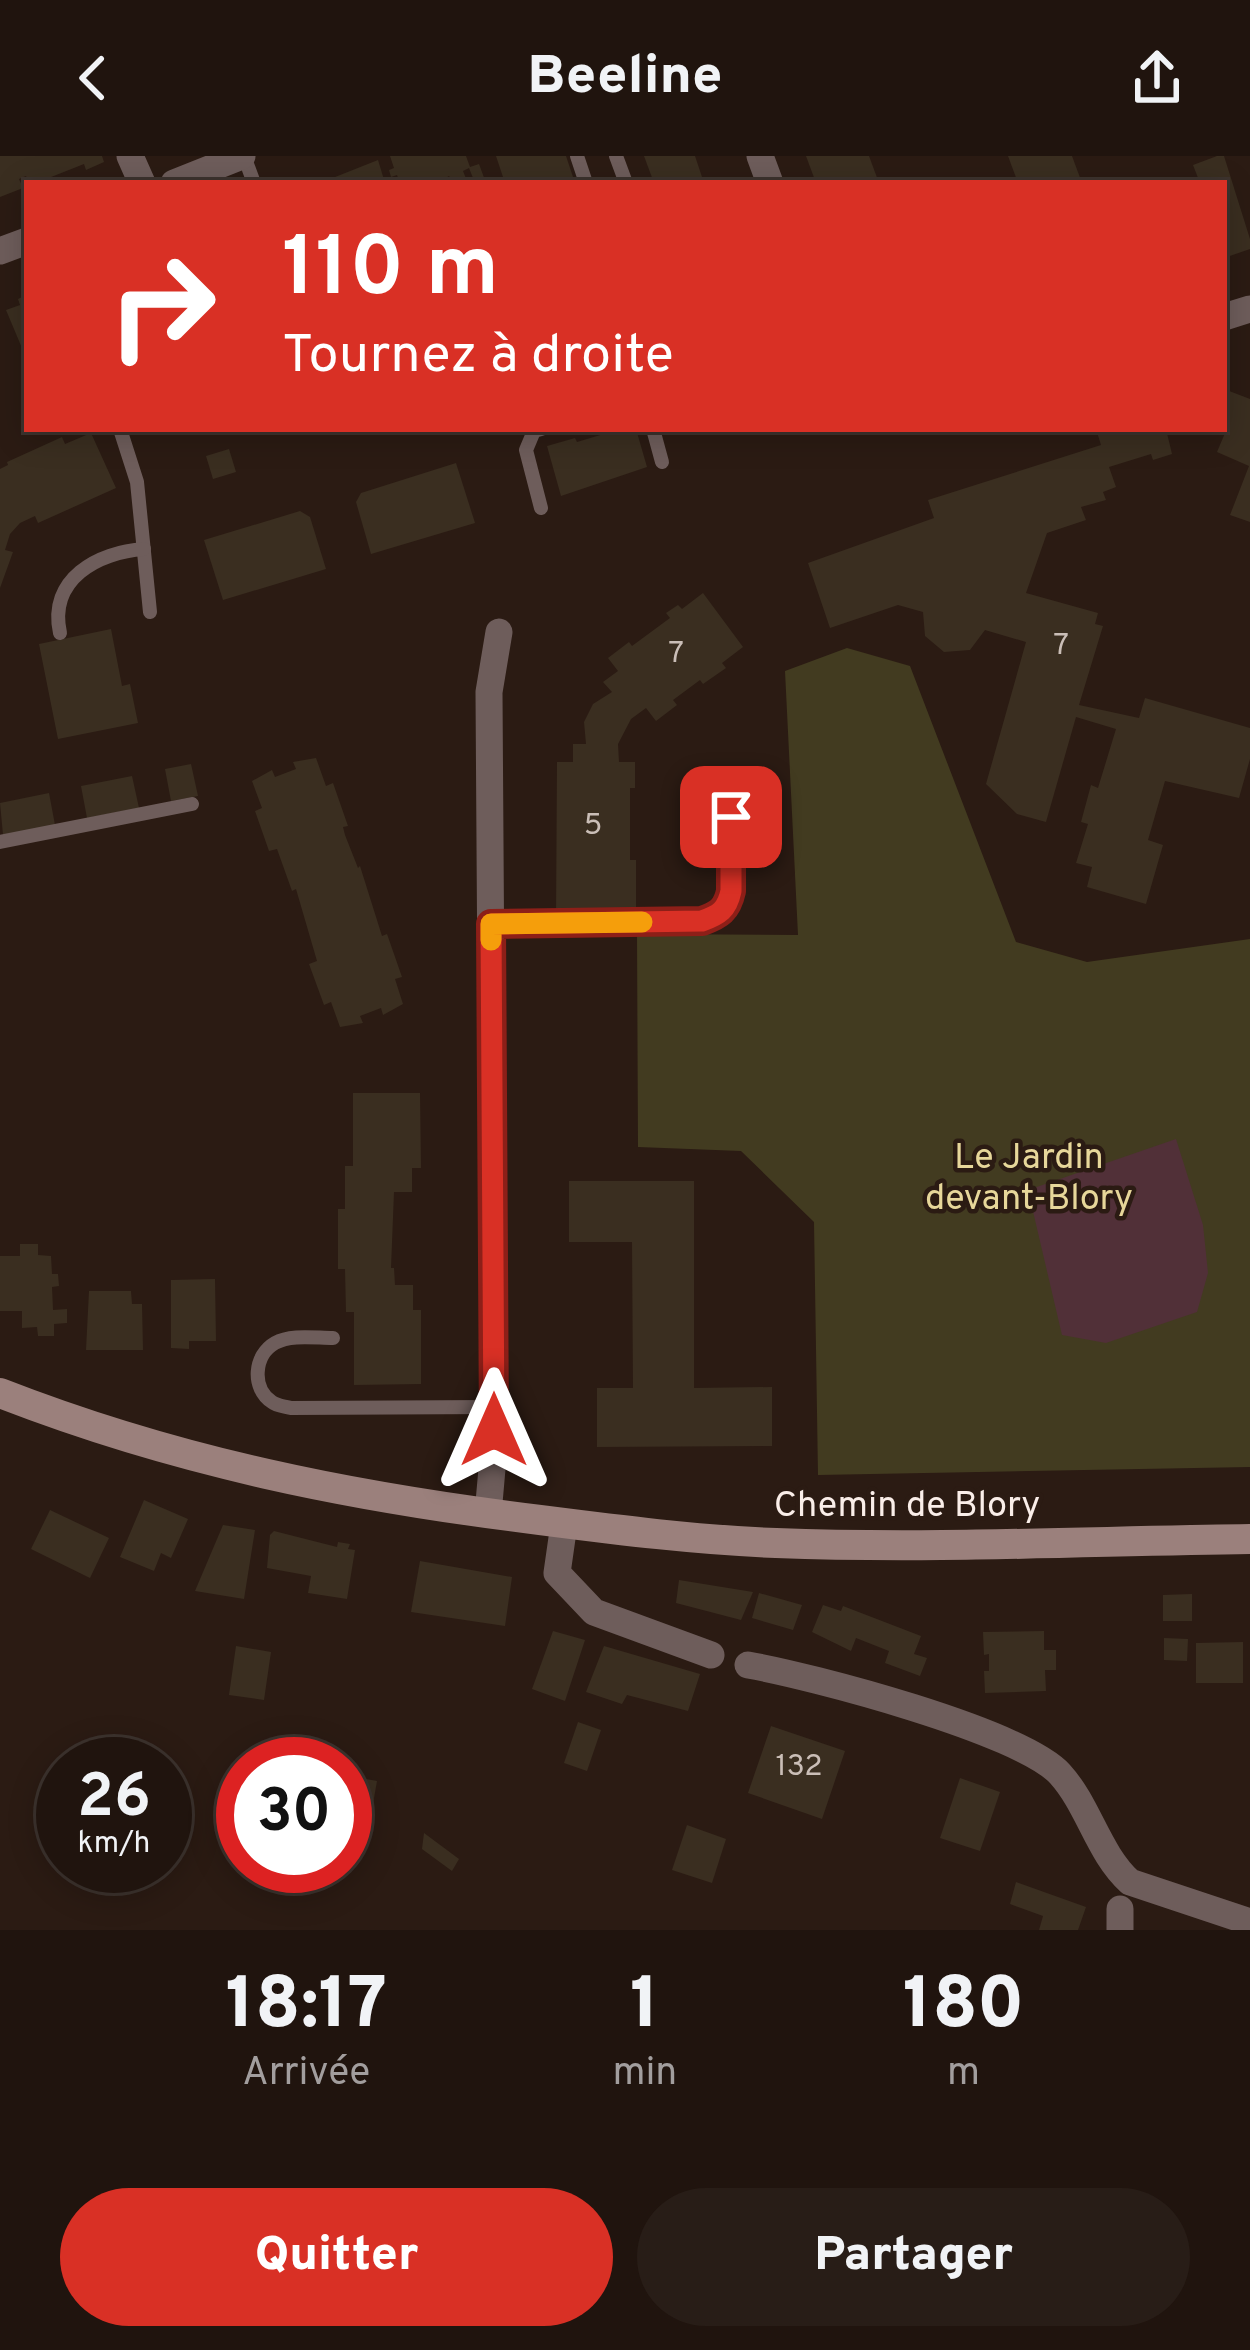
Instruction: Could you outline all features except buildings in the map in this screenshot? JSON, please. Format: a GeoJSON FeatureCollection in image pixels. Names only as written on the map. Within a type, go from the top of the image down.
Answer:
{"type":"FeatureCollection","features":[{"type":"Feature","properties":{"kind":"street"},"geometry":{"type":"LineString","coordinates":[[182,180],[243,156]]}},
{"type":"Feature","properties":{"kind":"street"},"geometry":{"type":"LineString","coordinates":[[488,1514],[493,1407],[489,692],[499,632]]}},
{"type":"Feature","properties":{"kind":"street","name":"Chemin de Blory"},"geometry":{"type":"LineString","coordinates":[[0,1394],[236,1470],[564,1524],[778,1544],[1250,1539]]}},
{"type":"Feature","properties":{"kind":"street"},"geometry":{"type":"LineString","coordinates":[[564,1524],[557,1573],[594,1612],[711,1655]]}},
{"type":"Feature","properties":{"kind":"street"},"geometry":{"type":"LineString","coordinates":[[748,1665],[796,1674],[920,1712],[1037,1756],[1072,1789],[1118,1871],[1130,1882],[1250,1922]]}},
{"type":"Feature","properties":{"kind":"lane"},"geometry":{"type":"LineString","coordinates":[[121,432],[137,482],[150,612]]}},
{"type":"Feature","properties":{"kind":"lane"},"geometry":{"type":"LineString","coordinates":[[534,432],[526,450],[541,508]]}},
{"type":"Feature","properties":{"kind":"lane"},"geometry":{"type":"LineString","coordinates":[[654,432],[662,462]]}},
{"type":"Feature","properties":{"kind":"lane"},"geometry":{"type":"LineString","coordinates":[[60,633],[57,621],[62,596],[77,575],[94,560],[115,551],[144,549]]}},
{"type":"Feature","properties":{"kind":"lane"},"geometry":{"type":"LineString","coordinates":[[491,924],[702,921],[718,916],[731,891],[731,780]]}},
{"type":"Feature","properties":{"kind":"lane"},"geometry":{"type":"LineString","coordinates":[[0,842],[192,804]]}},
{"type":"Feature","properties":{"kind":"lane"},"geometry":{"type":"LineString","coordinates":[[333,1338],[289,1338],[272,1344],[257,1371],[260,1388],[272,1402],[291,1408],[493,1407]]}},
{"type":"Feature","properties":{"kind":"green space","name":"Le Jardin devant-Blory"},"geometry":{"type":"Polygon","coordinates":[[[847,648],[910,666],[1016,942],[1087,962],[1250,939],[1250,1467],[818,1475],[814,1222],[741,1151],[638,1147],[637,934],[798,935],[785,671],[847,648]]]}},
{"type":"Feature","properties":{"kind":"shaded area"},"geometry":{"type":"Polygon","coordinates":[[[1176,1139],[1203,1225],[1208,1273],[1197,1312],[1106,1343],[1062,1335],[1028,1190],[1176,1139]]]}},
{"type":"Feature","properties":{"kind":"slow traffic"},"geometry":{"type":"LineString","coordinates":[[491,940],[491,924],[642,922]]}},
{"type":"Feature","properties":{"kind":"route"},"geometry":{"type":"LineString","coordinates":[[494,1430],[491,924],[702,921],[718,916],[731,891],[731,817]]}}]}
